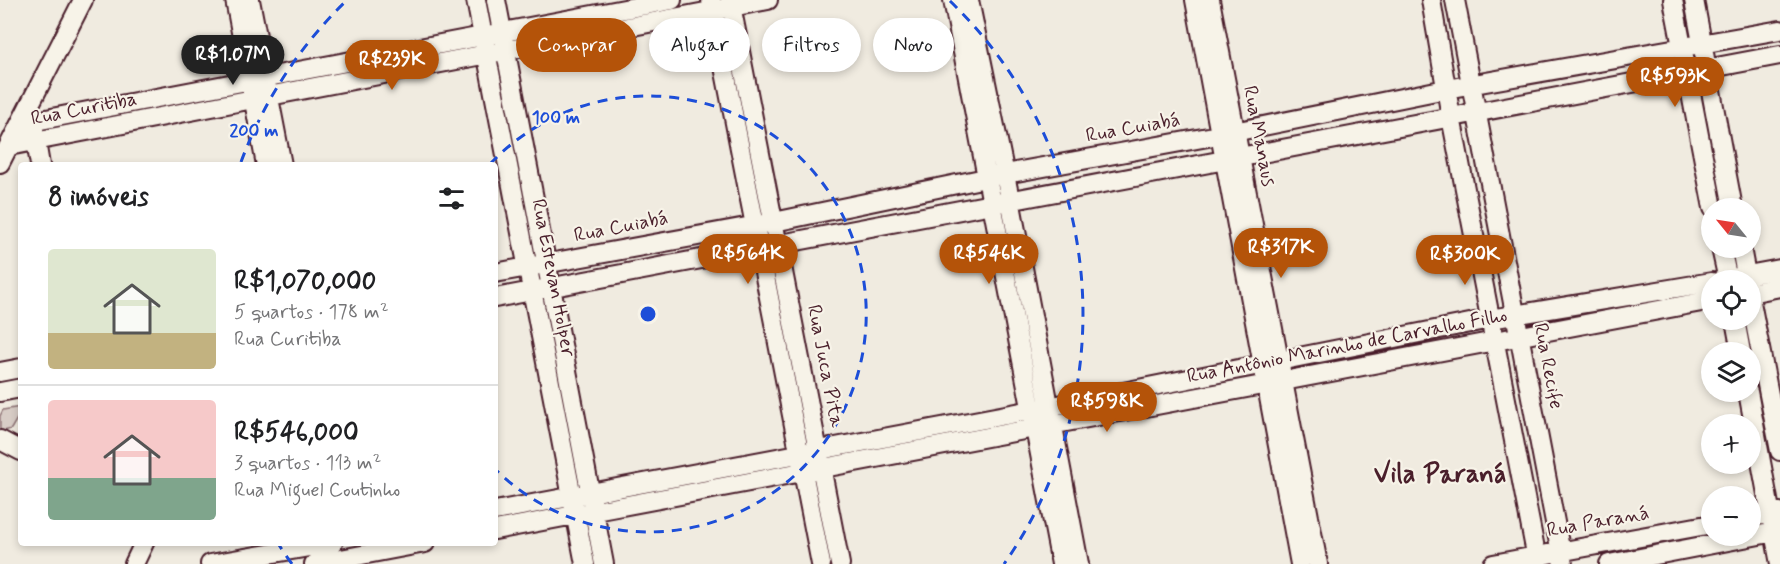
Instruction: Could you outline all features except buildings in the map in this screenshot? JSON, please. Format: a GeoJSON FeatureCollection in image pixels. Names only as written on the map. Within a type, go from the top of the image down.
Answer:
{"type":"FeatureCollection","features":[{"type":"Feature","properties":{"kind":"street"},"geometry":{"type":"LineString","coordinates":[[0,163],[26,123],[83,0]]}},
{"type":"Feature","properties":{"kind":"street"},"geometry":{"type":"LineString","coordinates":[[235,0],[258,79]]}},
{"type":"Feature","properties":{"kind":"street"},"geometry":{"type":"LineString","coordinates":[[250,0],[266,162]]}},
{"type":"Feature","properties":{"kind":"street","name":"Rua Estevan Holper"},"geometry":{"type":"LineString","coordinates":[[477,0],[585,564]]}},
{"type":"Feature","properties":{"kind":"street","name":"Rua Estevan Holper"},"geometry":{"type":"LineString","coordinates":[[496,0],[604,564]]}},
{"type":"Feature","properties":{"kind":"street","name":"Rua Curitiba"},"geometry":{"type":"LineString","coordinates":[[26,123],[672,0]]}},
{"type":"Feature","properties":{"kind":"street","name":"Rua Curitiba"},"geometry":{"type":"LineString","coordinates":[[9,146],[506,51],[721,4],[768,0]]}},
{"type":"Feature","properties":{"kind":"street"},"geometry":{"type":"LineString","coordinates":[[953,0],[992,202],[1079,564]]}},
{"type":"Feature","properties":{"kind":"street"},"geometry":{"type":"LineString","coordinates":[[969,0],[1010,199],[1061,564]]}},
{"type":"Feature","properties":{"kind":"street","name":"Rua Manaus"},"geometry":{"type":"LineString","coordinates":[[1194,0],[1227,133]]}},
{"type":"Feature","properties":{"kind":"street","name":"Rua Manaus"},"geometry":{"type":"LineString","coordinates":[[1210,0],[1227,133],[1271,362],[1300,564]]}},
{"type":"Feature","properties":{"kind":"street"},"geometry":{"type":"LineString","coordinates":[[1431,0],[1451,117],[1537,560]]}},
{"type":"Feature","properties":{"kind":"street","name":"Rua Recife"},"geometry":{"type":"LineString","coordinates":[[1455,0],[1561,558]]}},
{"type":"Feature","properties":{"kind":"street"},"geometry":{"type":"LineString","coordinates":[[1673,0],[1711,198]]}},
{"type":"Feature","properties":{"kind":"street"},"geometry":{"type":"LineString","coordinates":[[1694,0],[1731,198]]}},
{"type":"Feature","properties":{"kind":"street"},"geometry":{"type":"LineString","coordinates":[[721,4],[754,225],[821,564]]}},
{"type":"Feature","properties":{"kind":"street","name":"Rua Juca Pita"},"geometry":{"type":"LineString","coordinates":[[721,4],[774,222],[840,564]]}},
{"type":"Feature","properties":{"kind":"street","name":"Rua Cuiabá"},"geometry":{"type":"LineString","coordinates":[[498,272],[774,222],[1005,174],[1446,89],[1780,30]]}},
{"type":"Feature","properties":{"kind":"street"},"geometry":{"type":"LineString","coordinates":[[498,297],[1231,156],[1780,55]]}},
{"type":"Feature","properties":{"kind":"street"},"geometry":{"type":"LineString","coordinates":[[261,98],[281,162]]}},
{"type":"Feature","properties":{"kind":"street"},"geometry":{"type":"LineString","coordinates":[[26,123],[36,141],[40,162]]}},
{"type":"Feature","properties":{"kind":"street","name":"Rua Antônio Marinho de Carvalho Filho"},"geometry":{"type":"LineString","coordinates":[[1761,277],[1780,269]]}},
{"type":"Feature","properties":{"kind":"street","name":"Rua Antônio Marinho de Carvalho Filho"},"geometry":{"type":"LineString","coordinates":[[1042,417],[1271,362],[1490,319],[1701,284]]}},
{"type":"Feature","properties":{"kind":"street","name":"Rua Antônio Marinho de Carvalho Filho"},"geometry":{"type":"LineString","coordinates":[[1761,285],[1780,287]]}},
{"type":"Feature","properties":{"kind":"street","name":"Rua Antônio Marinho de Carvalho Filho"},"geometry":{"type":"LineString","coordinates":[[498,510],[572,496],[820,459],[1042,417],[1274,382],[1701,302]]}},
{"type":"Feature","properties":{"kind":"street"},"geometry":{"type":"LineString","coordinates":[[1756,330],[1780,451]]}},
{"type":"Feature","properties":{"kind":"street"},"geometry":{"type":"LineString","coordinates":[[0,372],[18,369]]}},
{"type":"Feature","properties":{"kind":"street","name":"Rua Manaus"},"geometry":{"type":"LineString","coordinates":[[1274,382],[1318,564]]}},
{"type":"Feature","properties":{"kind":"street"},"geometry":{"type":"LineString","coordinates":[[1750,402],[1775,513],[1780,564]]}},
{"type":"Feature","properties":{"kind":"street"},"geometry":{"type":"LineString","coordinates":[[0,440],[18,449]]}},
{"type":"Feature","properties":{"kind":"street","name":"Rua Antônio Marinho de Carvalho Filho"},"geometry":{"type":"LineString","coordinates":[[498,529],[594,511],[802,462]]}},
{"type":"Feature","properties":{"kind":"street","name":"Rua Paraná"},"geometry":{"type":"LineString","coordinates":[[1493,564],[1561,558],[1701,526]]}},
{"type":"Feature","properties":{"kind":"street"},"geometry":{"type":"LineString","coordinates":[[1609,564],[1777,532]]}},
{"type":"Feature","properties":{"kind":"street"},"geometry":{"type":"LineString","coordinates":[[134,564],[143,546]]}},
{"type":"Feature","properties":{"kind":"street"},"geometry":{"type":"LineString","coordinates":[[210,564],[401,546]]}},
{"type":"Feature","properties":{"kind":"street"},"geometry":{"type":"LineString","coordinates":[[314,564],[346,553]]}},
{"type":"Feature","properties":{"kind":"shaded area"},"geometry":{"type":"Polygon","coordinates":[[[18,408],[18,417],[11,429],[0,432],[0,416],[3,410],[18,408]]]}},
{"type":"Feature","properties":{"kind":"district","name":"Vila Paraná"},"geometry":{"type":"Point","coordinates":[1440,475]}}]}
